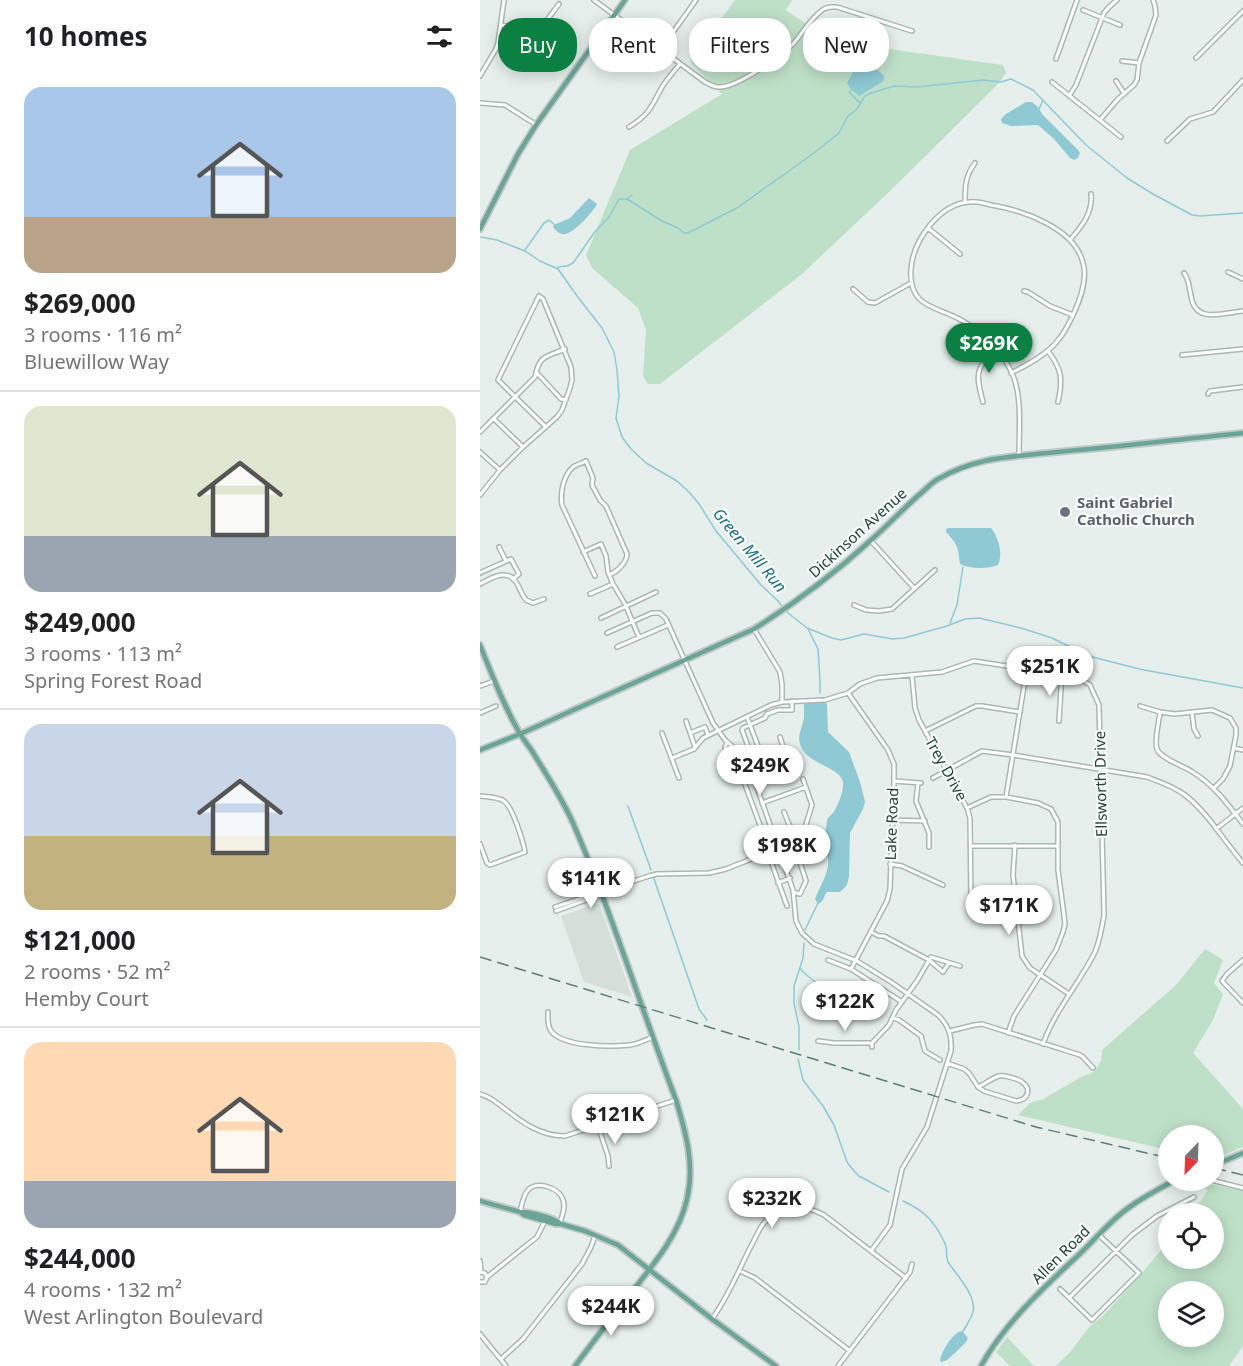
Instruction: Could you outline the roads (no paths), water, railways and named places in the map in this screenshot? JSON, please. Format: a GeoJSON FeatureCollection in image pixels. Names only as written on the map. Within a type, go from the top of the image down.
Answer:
{"type":"FeatureCollection","features":[{"type":"Feature","properties":{"kind":"main road"},"geometry":{"type":"LineString","coordinates":[[480,229],[536,124],[626,0]]}},
{"type":"Feature","properties":{"kind":"main road","name":"Dickinson Avenue"},"geometry":{"type":"LineString","coordinates":[[480,750],[754,629],[787,609],[817,586],[936,480],[960,468],[984,460],[1019,455],[1243,433]]}},
{"type":"Feature","properties":{"kind":"main road"},"geometry":{"type":"LineString","coordinates":[[480,645],[494,681],[520,734],[571,819],[601,893],[676,1100],[689,1149],[689,1191],[676,1229],[650,1269],[575,1366]]}},
{"type":"Feature","properties":{"kind":"main road"},"geometry":{"type":"LineString","coordinates":[[1224,1161],[1243,1153]]}},
{"type":"Feature","properties":{"kind":"main road","name":"Allen Road"},"geometry":{"type":"LineString","coordinates":[[981,1366],[1005,1330],[1098,1234],[1137,1202],[1158,1190]]}},
{"type":"Feature","properties":{"kind":"main road"},"geometry":{"type":"LineString","coordinates":[[480,1201],[526,1212],[561,1224]]}},
{"type":"Feature","properties":{"kind":"main road"},"geometry":{"type":"LineString","coordinates":[[520,1212],[596,1234],[618,1245],[776,1366]]}},
{"type":"Feature","properties":{"kind":"street"},"geometry":{"type":"LineString","coordinates":[[502,18],[504,0]]}},
{"type":"Feature","properties":{"kind":"street"},"geometry":{"type":"LineString","coordinates":[[594,0],[618,18]]}},
{"type":"Feature","properties":{"kind":"street"},"geometry":{"type":"LineString","coordinates":[[677,27],[696,0]]}},
{"type":"Feature","properties":{"kind":"street"},"geometry":{"type":"LineString","coordinates":[[1056,59],[1077,0],[1083,10],[1120,24]]}},
{"type":"Feature","properties":{"kind":"street"},"geometry":{"type":"LineString","coordinates":[[1069,96],[1076,85],[1102,18],[1118,0]]}},
{"type":"Feature","properties":{"kind":"street"},"geometry":{"type":"LineString","coordinates":[[1100,120],[1137,80],[1139,63],[1156,15],[1153,0]]}},
{"type":"Feature","properties":{"kind":"street"},"geometry":{"type":"LineString","coordinates":[[548,18],[559,4]]}},
{"type":"Feature","properties":{"kind":"street"},"geometry":{"type":"LineString","coordinates":[[677,61],[710,84],[724,87],[747,77],[780,55],[821,11],[831,7],[912,31]]}},
{"type":"Feature","properties":{"kind":"street"},"geometry":{"type":"LineString","coordinates":[[1072,13],[1083,10]]}},
{"type":"Feature","properties":{"kind":"street"},"geometry":{"type":"LineString","coordinates":[[1196,58],[1243,10]]}},
{"type":"Feature","properties":{"kind":"street"},"geometry":{"type":"LineString","coordinates":[[480,76],[496,50],[498,40]]}},
{"type":"Feature","properties":{"kind":"street"},"geometry":{"type":"LineString","coordinates":[[1122,61],[1139,63]]}},
{"type":"Feature","properties":{"kind":"street"},"geometry":{"type":"LineString","coordinates":[[629,127],[649,112],[664,84],[680,63]]}},
{"type":"Feature","properties":{"kind":"street"},"geometry":{"type":"LineString","coordinates":[[1167,141],[1190,119],[1213,112],[1243,80]]}},
{"type":"Feature","properties":{"kind":"street"},"geometry":{"type":"LineString","coordinates":[[1116,81],[1124,93]]}},
{"type":"Feature","properties":{"kind":"street"},"geometry":{"type":"LineString","coordinates":[[1052,82],[1121,137]]}},
{"type":"Feature","properties":{"kind":"street"},"geometry":{"type":"LineString","coordinates":[[480,103],[505,105],[536,124]]}},
{"type":"Feature","properties":{"kind":"street"},"geometry":{"type":"LineString","coordinates":[[966,202],[965,187],[970,170],[975,163]]}},
{"type":"Feature","properties":{"kind":"street"},"geometry":{"type":"LineString","coordinates":[[1070,240],[1085,222],[1092,202],[1091,194]]}},
{"type":"Feature","properties":{"kind":"street"},"geometry":{"type":"LineString","coordinates":[[1011,373],[1048,351],[1058,340],[1078,304],[1083,288],[1084,265],[1070,240],[1052,227],[1018,211],[966,202],[948,208],[928,228],[914,252],[911,263],[911,283],[913,292],[925,304],[963,321],[985,336],[995,347],[1011,373],[1017,390],[1019,455]]}},
{"type":"Feature","properties":{"kind":"street"},"geometry":{"type":"LineString","coordinates":[[928,228],[960,254]]}},
{"type":"Feature","properties":{"kind":"street"},"geometry":{"type":"LineString","coordinates":[[1228,272],[1243,279]]}},
{"type":"Feature","properties":{"kind":"street"},"geometry":{"type":"LineString","coordinates":[[1184,273],[1196,310],[1207,315],[1243,311]]}},
{"type":"Feature","properties":{"kind":"street"},"geometry":{"type":"LineString","coordinates":[[853,289],[868,302],[875,303],[911,283]]}},
{"type":"Feature","properties":{"kind":"street"},"geometry":{"type":"LineString","coordinates":[[1024,291],[1050,306],[1073,315]]}},
{"type":"Feature","properties":{"kind":"street"},"geometry":{"type":"LineString","coordinates":[[480,495],[500,470],[557,417],[562,410],[572,380],[571,367],[565,349],[543,299],[539,296],[498,380],[546,427]]}},
{"type":"Feature","properties":{"kind":"street"},"geometry":{"type":"LineString","coordinates":[[982,402],[977,380],[978,372],[981,364],[995,347]]}},
{"type":"Feature","properties":{"kind":"street"},"geometry":{"type":"LineString","coordinates":[[480,432],[535,377],[541,359],[565,349]]}},
{"type":"Feature","properties":{"kind":"street"},"geometry":{"type":"LineString","coordinates":[[1182,355],[1243,349]]}},
{"type":"Feature","properties":{"kind":"street"},"geometry":{"type":"LineString","coordinates":[[1048,351],[1061,375],[1062,385],[1058,402]]}},
{"type":"Feature","properties":{"kind":"street"},"geometry":{"type":"LineString","coordinates":[[536,371],[561,399],[566,400]]}},
{"type":"Feature","properties":{"kind":"street"},"geometry":{"type":"LineString","coordinates":[[1208,394],[1210,391],[1243,387]]}},
{"type":"Feature","properties":{"kind":"street"},"geometry":{"type":"LineString","coordinates":[[494,419],[523,447]]}},
{"type":"Feature","properties":{"kind":"street"},"geometry":{"type":"LineString","coordinates":[[480,452],[500,470]]}},
{"type":"Feature","properties":{"kind":"street"},"geometry":{"type":"LineString","coordinates":[[595,576],[561,500],[563,482],[572,468],[586,460],[593,478],[592,485],[606,506],[627,554],[627,558],[614,573],[609,575]]}},
{"type":"Feature","properties":{"kind":"street"},"geometry":{"type":"LineString","coordinates":[[870,541],[914,588]]}},
{"type":"Feature","properties":{"kind":"street"},"geometry":{"type":"LineString","coordinates":[[583,552],[601,544],[606,556],[609,575],[639,637]]}},
{"type":"Feature","properties":{"kind":"street"},"geometry":{"type":"LineString","coordinates":[[499,547],[506,561]]}},
{"type":"Feature","properties":{"kind":"street"},"geometry":{"type":"LineString","coordinates":[[480,573],[511,559],[519,574],[513,579]]}},
{"type":"Feature","properties":{"kind":"street"},"geometry":{"type":"LineString","coordinates":[[490,569],[494,576]]}},
{"type":"Feature","properties":{"kind":"street"},"geometry":{"type":"LineString","coordinates":[[854,605],[866,610],[892,609],[935,570]]}},
{"type":"Feature","properties":{"kind":"street"},"geometry":{"type":"LineString","coordinates":[[480,584],[494,576],[508,576],[515,580],[526,600],[533,603],[544,599]]}},
{"type":"Feature","properties":{"kind":"street"},"geometry":{"type":"LineString","coordinates":[[590,594],[613,584]]}},
{"type":"Feature","properties":{"kind":"street"},"geometry":{"type":"LineString","coordinates":[[601,618],[656,592]]}},
{"type":"Feature","properties":{"kind":"street"},"geometry":{"type":"LineString","coordinates":[[607,633],[652,613],[660,613],[666,619],[718,730],[748,762],[790,878],[796,921],[802,933],[814,944],[856,961],[908,994],[945,1022],[950,1032],[952,1042],[947,1063],[927,1127],[902,1169],[890,1225],[871,1251]]}},
{"type":"Feature","properties":{"kind":"street"},"geometry":{"type":"LineString","coordinates":[[617,646],[669,624]]}},
{"type":"Feature","properties":{"kind":"street"},"geometry":{"type":"LineString","coordinates":[[754,629],[780,672],[782,702]]}},
{"type":"Feature","properties":{"kind":"street","name":"Ellsworth Drive"},"geometry":{"type":"LineString","coordinates":[[672,758],[690,752],[708,735],[782,702],[825,700],[848,693],[860,684],[877,678],[942,672],[974,661],[1078,676],[1090,685],[1099,705],[1104,915],[1102,931],[1095,952],[1052,1022],[1043,1044]]}},
{"type":"Feature","properties":{"kind":"street"},"geometry":{"type":"LineString","coordinates":[[1006,797],[1027,668]]}},
{"type":"Feature","properties":{"kind":"street"},"geometry":{"type":"LineString","coordinates":[[1059,721],[1062,673]]}},
{"type":"Feature","properties":{"kind":"street","name":"Trey Drive"},"geometry":{"type":"LineString","coordinates":[[912,676],[915,708],[970,818],[971,900]]}},
{"type":"Feature","properties":{"kind":"street"},"geometry":{"type":"LineString","coordinates":[[480,686],[494,681]]}},
{"type":"Feature","properties":{"kind":"street","name":"Lake Road"},"geometry":{"type":"LineString","coordinates":[[848,693],[888,750],[894,764],[890,889],[887,901],[851,969]]}},
{"type":"Feature","properties":{"kind":"street"},"geometry":{"type":"LineString","coordinates":[[758,770],[742,730],[767,714],[792,710],[792,701]]}},
{"type":"Feature","properties":{"kind":"street"},"geometry":{"type":"LineString","coordinates":[[480,713],[496,706]]}},
{"type":"Feature","properties":{"kind":"street"},"geometry":{"type":"LineString","coordinates":[[925,731],[976,706],[1020,711]]}},
{"type":"Feature","properties":{"kind":"street"},"geometry":{"type":"LineString","coordinates":[[1140,706],[1175,714],[1212,710],[1230,718],[1236,729],[1234,748],[1228,773],[1214,788]]}},
{"type":"Feature","properties":{"kind":"street"},"geometry":{"type":"LineString","coordinates":[[765,708],[767,714]]}},
{"type":"Feature","properties":{"kind":"street"},"geometry":{"type":"LineString","coordinates":[[1160,712],[1156,743],[1159,753],[1194,772],[1214,788],[1243,824]]}},
{"type":"Feature","properties":{"kind":"street"},"geometry":{"type":"LineString","coordinates":[[1192,713],[1194,729],[1198,736]]}},
{"type":"Feature","properties":{"kind":"street"},"geometry":{"type":"LineString","coordinates":[[747,717],[766,767]]}},
{"type":"Feature","properties":{"kind":"street"},"geometry":{"type":"LineString","coordinates":[[686,721],[695,747]]}},
{"type":"Feature","properties":{"kind":"street"},"geometry":{"type":"LineString","coordinates":[[690,733],[705,727],[708,735]]}},
{"type":"Feature","properties":{"kind":"street"},"geometry":{"type":"LineString","coordinates":[[662,733],[679,778]]}},
{"type":"Feature","properties":{"kind":"street"},"geometry":{"type":"LineString","coordinates":[[751,772],[787,759],[780,737]]}},
{"type":"Feature","properties":{"kind":"street"},"geometry":{"type":"LineString","coordinates":[[727,742],[725,747],[731,765],[740,771],[787,906]]}},
{"type":"Feature","properties":{"kind":"street"},"geometry":{"type":"LineString","coordinates":[[1234,748],[1243,750]]}},
{"type":"Feature","properties":{"kind":"street"},"geometry":{"type":"LineString","coordinates":[[933,778],[982,751],[1013,754],[1147,777],[1166,784],[1185,795],[1198,807],[1243,863]]}},
{"type":"Feature","properties":{"kind":"street"},"geometry":{"type":"LineString","coordinates":[[793,892],[800,894],[806,881],[797,855],[812,808],[803,779]]}},
{"type":"Feature","properties":{"kind":"street"},"geometry":{"type":"LineString","coordinates":[[894,781],[920,783],[916,801],[929,834],[929,847]]}},
{"type":"Feature","properties":{"kind":"street"},"geometry":{"type":"LineString","coordinates":[[762,803],[806,787]]}},
{"type":"Feature","properties":{"kind":"street"},"geometry":{"type":"LineString","coordinates":[[748,795],[758,792]]}},
{"type":"Feature","properties":{"kind":"street"},"geometry":{"type":"LineString","coordinates":[[480,796],[500,799],[508,804],[525,852],[488,865],[480,844]]}},
{"type":"Feature","properties":{"kind":"street"},"geometry":{"type":"LineString","coordinates":[[967,808],[991,797],[1006,797],[1038,803],[1051,809],[1058,822],[1059,886],[1065,924],[1060,939],[1014,1016],[1008,1033]]}},
{"type":"Feature","properties":{"kind":"street"},"geometry":{"type":"LineString","coordinates":[[1216,829],[1243,808]]}},
{"type":"Feature","properties":{"kind":"street"},"geometry":{"type":"LineString","coordinates":[[784,812],[790,827],[804,832]]}},
{"type":"Feature","properties":{"kind":"street"},"geometry":{"type":"LineString","coordinates":[[892,820],[925,821]]}},
{"type":"Feature","properties":{"kind":"street"},"geometry":{"type":"LineString","coordinates":[[1015,845],[1013,875],[1020,948],[1029,968],[1069,994]]}},
{"type":"Feature","properties":{"kind":"street"},"geometry":{"type":"LineString","coordinates":[[971,846],[1058,846]]}},
{"type":"Feature","properties":{"kind":"street"},"geometry":{"type":"LineString","coordinates":[[556,909],[595,893],[657,874],[709,873],[726,869],[779,848]]}},
{"type":"Feature","properties":{"kind":"street"},"geometry":{"type":"LineString","coordinates":[[891,864],[902,866],[943,885]]}},
{"type":"Feature","properties":{"kind":"street"},"geometry":{"type":"LineString","coordinates":[[778,883],[790,878]]}},
{"type":"Feature","properties":{"kind":"street"},"geometry":{"type":"LineString","coordinates":[[871,932],[884,936],[929,960],[943,972],[949,963]]}},
{"type":"Feature","properties":{"kind":"street"},"geometry":{"type":"LineString","coordinates":[[818,1041],[872,1045],[889,1025],[896,1010],[931,957],[960,966]]}},
{"type":"Feature","properties":{"kind":"street"},"geometry":{"type":"LineString","coordinates":[[828,960],[851,969],[902,1002]]}},
{"type":"Feature","properties":{"kind":"street"},"geometry":{"type":"LineString","coordinates":[[1243,960],[1222,981],[1243,1003]]}},
{"type":"Feature","properties":{"kind":"street"},"geometry":{"type":"LineString","coordinates":[[548,1012],[548,1024],[552,1032],[582,1044],[630,1045],[653,1037]]}},
{"type":"Feature","properties":{"kind":"street"},"geometry":{"type":"LineString","coordinates":[[893,1018],[921,1036],[926,1051],[940,1060]]}},
{"type":"Feature","properties":{"kind":"street"},"geometry":{"type":"LineString","coordinates":[[950,1032],[974,1024],[982,1024],[1080,1055],[1093,1068]]}},
{"type":"Feature","properties":{"kind":"street"},"geometry":{"type":"LineString","coordinates":[[947,1063],[969,1072],[978,1088],[984,1091],[1016,1101],[1027,1097],[1028,1093],[1020,1080],[1003,1075],[978,1088]]}},
{"type":"Feature","properties":{"kind":"street"},"geometry":{"type":"LineString","coordinates":[[480,1094],[490,1097],[534,1130],[556,1136],[565,1136],[676,1100]]}},
{"type":"Feature","properties":{"kind":"street"},"geometry":{"type":"LineString","coordinates":[[598,1126],[609,1166]]}},
{"type":"Feature","properties":{"kind":"street"},"geometry":{"type":"LineString","coordinates":[[1224,1183],[1243,1188]]}},
{"type":"Feature","properties":{"kind":"street"},"geometry":{"type":"LineString","coordinates":[[520,1212],[527,1190],[532,1186],[545,1186],[556,1190],[563,1199],[561,1224]]}},
{"type":"Feature","properties":{"kind":"street"},"geometry":{"type":"LineString","coordinates":[[775,1191],[782,1210]]}},
{"type":"Feature","properties":{"kind":"street"},"geometry":{"type":"LineString","coordinates":[[1069,1298],[1132,1235],[1157,1216],[1194,1197]]}},
{"type":"Feature","properties":{"kind":"street"},"geometry":{"type":"LineString","coordinates":[[712,1319],[765,1222],[782,1210],[797,1207],[815,1210],[906,1278]]}},
{"type":"Feature","properties":{"kind":"street"},"geometry":{"type":"LineString","coordinates":[[480,1282],[485,1282],[487,1277],[537,1237],[545,1221]]}},
{"type":"Feature","properties":{"kind":"street"},"geometry":{"type":"LineString","coordinates":[[501,1359],[523,1339],[582,1264],[596,1234]]}},
{"type":"Feature","properties":{"kind":"street"},"geometry":{"type":"LineString","coordinates":[[1060,1289],[1092,1320],[1139,1273],[1098,1234]]}},
{"type":"Feature","properties":{"kind":"street"},"geometry":{"type":"LineString","coordinates":[[480,1261],[481,1272],[486,1273],[487,1277]]}},
{"type":"Feature","properties":{"kind":"street"},"geometry":{"type":"LineString","coordinates":[[838,1366],[906,1278],[912,1264]]}},
{"type":"Feature","properties":{"kind":"street"},"geometry":{"type":"LineString","coordinates":[[739,1270],[755,1278],[850,1351]]}},
{"type":"Feature","properties":{"kind":"street"},"geometry":{"type":"LineString","coordinates":[[480,1334],[506,1366]]}},
{"type":"Feature","properties":{"kind":"water"},"geometry":{"type":"Polygon","coordinates":[[[853,72],[880,72],[885,78],[859,96],[847,83],[853,72]]]}},
{"type":"Feature","properties":{"kind":"water"},"geometry":{"type":"Polygon","coordinates":[[[1026,102],[1032,102],[1038,107],[1042,114],[1078,150],[1080,153],[1078,158],[1074,160],[1070,158],[1038,125],[1011,126],[1002,123],[1001,119],[1006,114],[1026,102]]]}},
{"type":"Feature","properties":{"kind":"water"},"geometry":{"type":"Polygon","coordinates":[[[589,198],[597,204],[583,222],[569,233],[560,233],[555,230],[554,225],[570,218],[589,198]]]}},
{"type":"Feature","properties":{"kind":"water"},"geometry":{"type":"Polygon","coordinates":[[[949,528],[991,528],[999,546],[998,565],[979,568],[960,564],[957,546],[946,532],[949,528]]]}},
{"type":"Feature","properties":{"kind":"water"},"geometry":{"type":"Polygon","coordinates":[[[826,702],[827,705],[828,732],[849,752],[865,802],[850,833],[847,885],[840,892],[827,892],[818,904],[815,899],[828,866],[822,842],[827,820],[837,806],[843,786],[841,777],[836,772],[809,757],[800,744],[804,703],[826,702]]]}},
{"type":"Feature","properties":{"kind":"water"},"geometry":{"type":"Polygon","coordinates":[[[824,983],[837,987],[867,1009],[844,1017],[827,1016],[820,1013],[815,1008],[814,1000],[817,990],[824,983]]]}},
{"type":"Feature","properties":{"kind":"water"},"geometry":{"type":"Polygon","coordinates":[[[960,1331],[968,1338],[966,1342],[947,1360],[940,1361],[947,1344],[960,1331]]]}},
{"type":"Feature","properties":{"kind":"waterway"},"geometry":{"type":"LineString","coordinates":[[627,199],[662,221],[688,233],[737,208],[814,153],[839,133],[848,116],[857,109],[865,96],[871,93],[894,86],[917,87],[983,80],[1001,82],[1011,79],[1033,90],[1086,145],[1127,178],[1153,194],[1192,215],[1243,213]]}},
{"type":"Feature","properties":{"kind":"waterway"},"geometry":{"type":"LineString","coordinates":[[852,90],[849,92],[860,103]]}},
{"type":"Feature","properties":{"kind":"waterway"},"geometry":{"type":"LineString","coordinates":[[1039,109],[1043,100]]}},
{"type":"Feature","properties":{"kind":"waterway"},"geometry":{"type":"LineString","coordinates":[[558,267],[573,263],[594,233],[609,217],[619,199],[627,199],[632,195]]}},
{"type":"Feature","properties":{"kind":"waterway"},"geometry":{"type":"LineString","coordinates":[[525,250],[544,223],[549,220],[555,225]]}},
{"type":"Feature","properties":{"kind":"waterway","name":"Green Mill Run"},"geometry":{"type":"LineString","coordinates":[[481,237],[497,240],[525,251],[558,269],[602,328],[614,352],[619,396],[616,418],[622,437],[646,463],[677,481],[690,493],[716,531],[761,585],[788,613],[807,628],[841,640],[864,634],[893,639],[904,638],[965,619],[979,618],[1052,638],[1089,656],[1139,669],[1243,688]]}},
{"type":"Feature","properties":{"kind":"waterway"},"geometry":{"type":"LineString","coordinates":[[950,623],[957,605],[963,567]]}},
{"type":"Feature","properties":{"kind":"waterway"},"geometry":{"type":"LineString","coordinates":[[808,629],[818,649],[820,693]]}},
{"type":"Feature","properties":{"kind":"waterway"},"geometry":{"type":"LineString","coordinates":[[628,806],[651,870]]}},
{"type":"Feature","properties":{"kind":"waterway"},"geometry":{"type":"LineString","coordinates":[[652,873],[699,1009],[707,1020]]}},
{"type":"Feature","properties":{"kind":"waterway"},"geometry":{"type":"LineString","coordinates":[[805,930],[818,903]]}},
{"type":"Feature","properties":{"kind":"waterway"},"geometry":{"type":"LineString","coordinates":[[799,1050],[794,986],[803,958],[804,943]]}},
{"type":"Feature","properties":{"kind":"waterway"},"geometry":{"type":"LineString","coordinates":[[801,969],[820,986]]}},
{"type":"Feature","properties":{"kind":"waterway"},"geometry":{"type":"LineString","coordinates":[[798,1059],[803,1080],[834,1125],[847,1162],[859,1176],[889,1192]]}},
{"type":"Feature","properties":{"kind":"waterway"},"geometry":{"type":"LineString","coordinates":[[903,1201],[920,1210],[937,1228],[945,1243],[948,1262],[969,1292],[973,1312],[962,1333]]}},
{"type":"Feature","properties":{"kind":"railway"},"geometry":{"type":"LineString","coordinates":[[480,957],[1036,1127],[1158,1156]]}},
{"type":"Feature","properties":{"kind":"railway"},"geometry":{"type":"LineString","coordinates":[[1224,1170],[1243,1175]]}},
{"type":"Feature","properties":{"kind":"place","name":"Saint Gabriel Catholic Church"},"geometry":{"type":"Point","coordinates":[1065,512]}}]}
